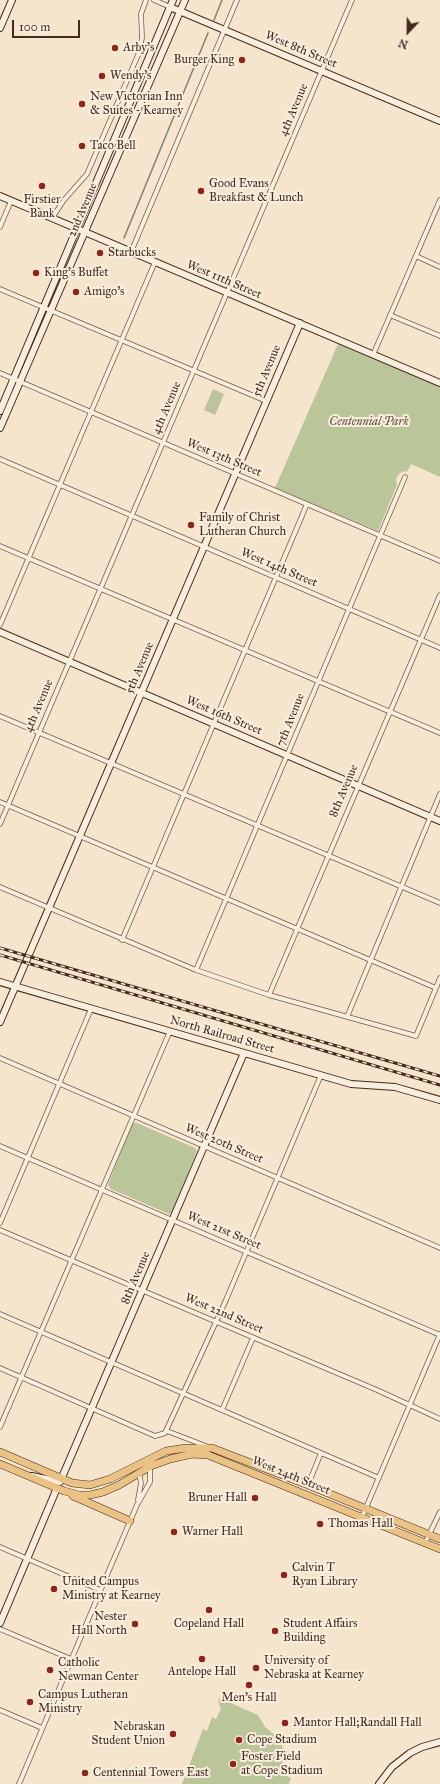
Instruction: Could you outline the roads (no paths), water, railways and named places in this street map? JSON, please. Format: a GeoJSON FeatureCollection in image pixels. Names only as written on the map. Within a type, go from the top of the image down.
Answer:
{"type":"FeatureCollection","features":[{"type":"Feature","properties":{"kind":"main road","name":"West 24th Street"},"geometry":{"type":"LineString","coordinates":[[149,1463],[157,1455],[176,1449],[197,1447],[212,1448],[308,1485],[440,1539]]}},
{"type":"Feature","properties":{"kind":"main road","name":"West 24th Street"},"geometry":{"type":"LineString","coordinates":[[0,1452],[72,1483],[90,1485],[110,1479],[132,1468],[149,1463],[184,1455],[208,1455],[440,1549]]}},
{"type":"Feature","properties":{"kind":"main road"},"geometry":{"type":"LineString","coordinates":[[64,1491],[79,1495],[90,1495],[103,1492],[139,1473],[142,1466],[149,1463]]}},
{"type":"Feature","properties":{"kind":"main road"},"geometry":{"type":"LineString","coordinates":[[0,1464],[130,1521]]}},
{"type":"Feature","properties":{"kind":"street"},"geometry":{"type":"LineString","coordinates":[[0,28],[12,0]]}},
{"type":"Feature","properties":{"kind":"street"},"geometry":{"type":"LineString","coordinates":[[52,218],[64,200],[88,174],[138,55],[142,38],[141,14],[146,0]]}},
{"type":"Feature","properties":{"kind":"street","name":"West 8th Street"},"geometry":{"type":"LineString","coordinates":[[154,0],[440,121]]}},
{"type":"Feature","properties":{"kind":"street","name":"2nd Avenue"},"geometry":{"type":"LineString","coordinates":[[0,428],[44,308],[173,0]]}},
{"type":"Feature","properties":{"kind":"street","name":"2nd Avenue"},"geometry":{"type":"LineString","coordinates":[[0,411],[51,311],[185,0]]}},
{"type":"Feature","properties":{"kind":"street"},"geometry":{"type":"LineString","coordinates":[[131,252],[237,0]]}},
{"type":"Feature","properties":{"kind":"street","name":"4th Avenue"},"geometry":{"type":"LineString","coordinates":[[0,824],[352,0]]}},
{"type":"Feature","properties":{"kind":"street","name":"West 11th Street"},"geometry":{"type":"LineString","coordinates":[[0,196],[440,383]]}},
{"type":"Feature","properties":{"kind":"street"},"geometry":{"type":"LineString","coordinates":[[373,355],[440,200]]}},
{"type":"Feature","properties":{"kind":"street"},"geometry":{"type":"LineString","coordinates":[[0,227],[11,201]]}},
{"type":"Feature","properties":{"kind":"street"},"geometry":{"type":"LineString","coordinates":[[416,256],[440,267]]}},
{"type":"Feature","properties":{"kind":"street"},"geometry":{"type":"LineString","coordinates":[[0,625],[154,262]]}},
{"type":"Feature","properties":{"kind":"street"},"geometry":{"type":"LineString","coordinates":[[0,290],[266,401]]}},
{"type":"Feature","properties":{"kind":"street"},"geometry":{"type":"LineString","coordinates":[[390,315],[440,336]]}},
{"type":"Feature","properties":{"kind":"street","name":"5th Avenue"},"geometry":{"type":"LineString","coordinates":[[0,1022],[300,323]]}},
{"type":"Feature","properties":{"kind":"street","name":"West 13th Street"},"geometry":{"type":"LineString","coordinates":[[0,373],[440,561]]}},
{"type":"Feature","properties":{"kind":"street","name":"West 14th Street"},"geometry":{"type":"LineString","coordinates":[[0,459],[440,648]]}},
{"type":"Feature","properties":{"kind":"street","name":"7th Avenue"},"geometry":{"type":"LineString","coordinates":[[196,970],[405,477]]}},
{"type":"Feature","properties":{"kind":"street"},"geometry":{"type":"LineString","coordinates":[[122,940],[307,504]]}},
{"type":"Feature","properties":{"kind":"street"},"geometry":{"type":"LineString","coordinates":[[0,546],[440,733]]}},
{"type":"Feature","properties":{"kind":"street","name":"8th Avenue"},"geometry":{"type":"LineString","coordinates":[[269,995],[440,595]]}},
{"type":"Feature","properties":{"kind":"street","name":"West 16th Street"},"geometry":{"type":"LineString","coordinates":[[0,632],[440,820]]}},
{"type":"Feature","properties":{"kind":"street"},"geometry":{"type":"LineString","coordinates":[[0,716],[440,903]]}},
{"type":"Feature","properties":{"kind":"street"},"geometry":{"type":"LineString","coordinates":[[347,1017],[440,794]]}},
{"type":"Feature","properties":{"kind":"street"},"geometry":{"type":"LineString","coordinates":[[0,802],[436,988]]}},
{"type":"Feature","properties":{"kind":"street"},"geometry":{"type":"LineString","coordinates":[[0,887],[122,940],[196,970],[269,995],[416,1036],[440,978]]}},
{"type":"Feature","properties":{"kind":"street","name":"North Railroad Street"},"geometry":{"type":"LineString","coordinates":[[0,982],[357,1085],[395,1087],[440,1100]]}},
{"type":"Feature","properties":{"kind":"street"},"geometry":{"type":"LineString","coordinates":[[0,1223],[91,1009]]}},
{"type":"Feature","properties":{"kind":"street"},"geometry":{"type":"LineString","coordinates":[[0,1427],[170,1031]]}},
{"type":"Feature","properties":{"kind":"street","name":"8th Avenue"},"geometry":{"type":"LineString","coordinates":[[62,1479],[244,1053]]}},
{"type":"Feature","properties":{"kind":"street","name":"West 20th Street"},"geometry":{"type":"LineString","coordinates":[[0,1058],[440,1248]]}},
{"type":"Feature","properties":{"kind":"street"},"geometry":{"type":"LineString","coordinates":[[168,1431],[321,1075]]}},
{"type":"Feature","properties":{"kind":"street","name":"West 21st Street"},"geometry":{"type":"LineString","coordinates":[[0,1146],[440,1334]]}},
{"type":"Feature","properties":{"kind":"street","name":"West 22nd Street"},"geometry":{"type":"LineString","coordinates":[[0,1230],[377,1390],[440,1419]]}},
{"type":"Feature","properties":{"kind":"street"},"geometry":{"type":"LineString","coordinates":[[0,1314],[379,1478]]}},
{"type":"Feature","properties":{"kind":"street"},"geometry":{"type":"LineString","coordinates":[[362,1517],[408,1405],[440,1334]]}},
{"type":"Feature","properties":{"kind":"street"},"geometry":{"type":"LineString","coordinates":[[222,1410],[253,1338]]}},
{"type":"Feature","properties":{"kind":"street","name":"West 24th Street"},"geometry":{"type":"LineString","coordinates":[[0,1368],[155,1436],[162,1435],[168,1431],[212,1448]]}},
{"type":"Feature","properties":{"kind":"street"},"geometry":{"type":"LineString","coordinates":[[308,1485],[321,1453]]}},
{"type":"Feature","properties":{"kind":"street"},"geometry":{"type":"LineString","coordinates":[[19,1784],[100,1590],[137,1505],[150,1482],[149,1463]]}},
{"type":"Feature","properties":{"kind":"street"},"geometry":{"type":"LineString","coordinates":[[137,1505],[141,1488],[139,1473]]}},
{"type":"Feature","properties":{"kind":"street"},"geometry":{"type":"LineString","coordinates":[[29,1476],[40,1476],[58,1482],[62,1479]]}},
{"type":"Feature","properties":{"kind":"street"},"geometry":{"type":"LineString","coordinates":[[0,1624],[57,1488]]}},
{"type":"Feature","properties":{"kind":"street"},"geometry":{"type":"LineString","coordinates":[[425,1543],[440,1512]]}},
{"type":"Feature","properties":{"kind":"street"},"geometry":{"type":"LineString","coordinates":[[0,1547],[100,1590]]}},
{"type":"Feature","properties":{"kind":"street"},"geometry":{"type":"LineString","coordinates":[[0,1629],[71,1658]]}},
{"type":"Feature","properties":{"kind":"street"},"geometry":{"type":"LineString","coordinates":[[0,1710],[42,1728]]}},
{"type":"Feature","properties":{"kind":"street"},"geometry":{"type":"LineString","coordinates":[[379,1784],[392,1767],[410,1753],[422,1747],[440,1742]]}},
{"type":"Feature","properties":{"kind":"waterway"},"geometry":{"type":"LineString","coordinates":[[214,20],[222,0]]}},
{"type":"Feature","properties":{"kind":"waterway"},"geometry":{"type":"LineString","coordinates":[[124,238],[208,33]]}},
{"type":"Feature","properties":{"kind":"railway"},"geometry":{"type":"LineString","coordinates":[[0,948],[440,1076]]}},
{"type":"Feature","properties":{"kind":"railway"},"geometry":{"type":"LineString","coordinates":[[0,955],[440,1085]]}},
{"type":"Feature","properties":{"kind":"place","name":"Arby's"},"geometry":{"type":"Point","coordinates":[115,48]}},
{"type":"Feature","properties":{"kind":"place","name":"Burger King"},"geometry":{"type":"Point","coordinates":[242,60]}},
{"type":"Feature","properties":{"kind":"place","name":"Wendy's"},"geometry":{"type":"Point","coordinates":[102,76]}},
{"type":"Feature","properties":{"kind":"place","name":"New Victorian Inn & Suites - Kearney"},"geometry":{"type":"Point","coordinates":[82,104]}},
{"type":"Feature","properties":{"kind":"place","name":"Taco Bell"},"geometry":{"type":"Point","coordinates":[82,146]}},
{"type":"Feature","properties":{"kind":"place","name":"Firstier Bank"},"geometry":{"type":"Point","coordinates":[42,186]}},
{"type":"Feature","properties":{"kind":"place","name":"Good Evans Breakfast & Lunch"},"geometry":{"type":"Point","coordinates":[201,191]}},
{"type":"Feature","properties":{"kind":"place","name":"Starbucks"},"geometry":{"type":"Point","coordinates":[100,253]}},
{"type":"Feature","properties":{"kind":"place","name":"King's Buffet"},"geometry":{"type":"Point","coordinates":[36,273]}},
{"type":"Feature","properties":{"kind":"place","name":"Amigo's"},"geometry":{"type":"Point","coordinates":[76,292]}},
{"type":"Feature","properties":{"kind":"place","name":"Family of Christ Lutheran Church"},"geometry":{"type":"Point","coordinates":[191,525]}},
{"type":"Feature","properties":{"kind":"place","name":"Bruner Hall"},"geometry":{"type":"Point","coordinates":[255,1498]}},
{"type":"Feature","properties":{"kind":"place","name":"Thomas Hall"},"geometry":{"type":"Point","coordinates":[320,1524]}},
{"type":"Feature","properties":{"kind":"place","name":"Warner Hall"},"geometry":{"type":"Point","coordinates":[174,1532]}},
{"type":"Feature","properties":{"kind":"place","name":"Calvin T Ryan Library"},"geometry":{"type":"Point","coordinates":[284,1575]}},
{"type":"Feature","properties":{"kind":"place","name":"United Campus Ministry at Kearney"},"geometry":{"type":"Point","coordinates":[54,1589]}},
{"type":"Feature","properties":{"kind":"place","name":"Copeland Hall"},"geometry":{"type":"Point","coordinates":[209,1610]}},
{"type":"Feature","properties":{"kind":"place","name":"Nester Hall North"},"geometry":{"type":"Point","coordinates":[135,1624]}},
{"type":"Feature","properties":{"kind":"place","name":"Student Affairs Building"},"geometry":{"type":"Point","coordinates":[275,1631]}},
{"type":"Feature","properties":{"kind":"place","name":"Antelope Hall"},"geometry":{"type":"Point","coordinates":[202,1659]}},
{"type":"Feature","properties":{"kind":"place","name":"University of Nebraska at Kearney"},"geometry":{"type":"Point","coordinates":[256,1668]}},
{"type":"Feature","properties":{"kind":"place","name":"Catholic Newman Center"},"geometry":{"type":"Point","coordinates":[50,1670]}},
{"type":"Feature","properties":{"kind":"place","name":"Men's Hall"},"geometry":{"type":"Point","coordinates":[249,1685]}},
{"type":"Feature","properties":{"kind":"place","name":"Campus Lutheran Ministry"},"geometry":{"type":"Point","coordinates":[30,1702]}},
{"type":"Feature","properties":{"kind":"place","name":"Mantor Hall;Randall Hall"},"geometry":{"type":"Point","coordinates":[285,1723]}},
{"type":"Feature","properties":{"kind":"place","name":"Nebraskan Student Union"},"geometry":{"type":"Point","coordinates":[173,1734]}},
{"type":"Feature","properties":{"kind":"place","name":"Cope Stadium"},"geometry":{"type":"Point","coordinates":[239,1740]}},
{"type":"Feature","properties":{"kind":"place","name":"Foster Field at Cope Stadium"},"geometry":{"type":"Point","coordinates":[233,1764]}},
{"type":"Feature","properties":{"kind":"place","name":"Centennial Towers East"},"geometry":{"type":"Point","coordinates":[85,1773]}},
{"type":"Feature","properties":{"kind":"park label","name":"Centennial Park"},"geometry":{"type":"Point","coordinates":[369,422]}}]}
